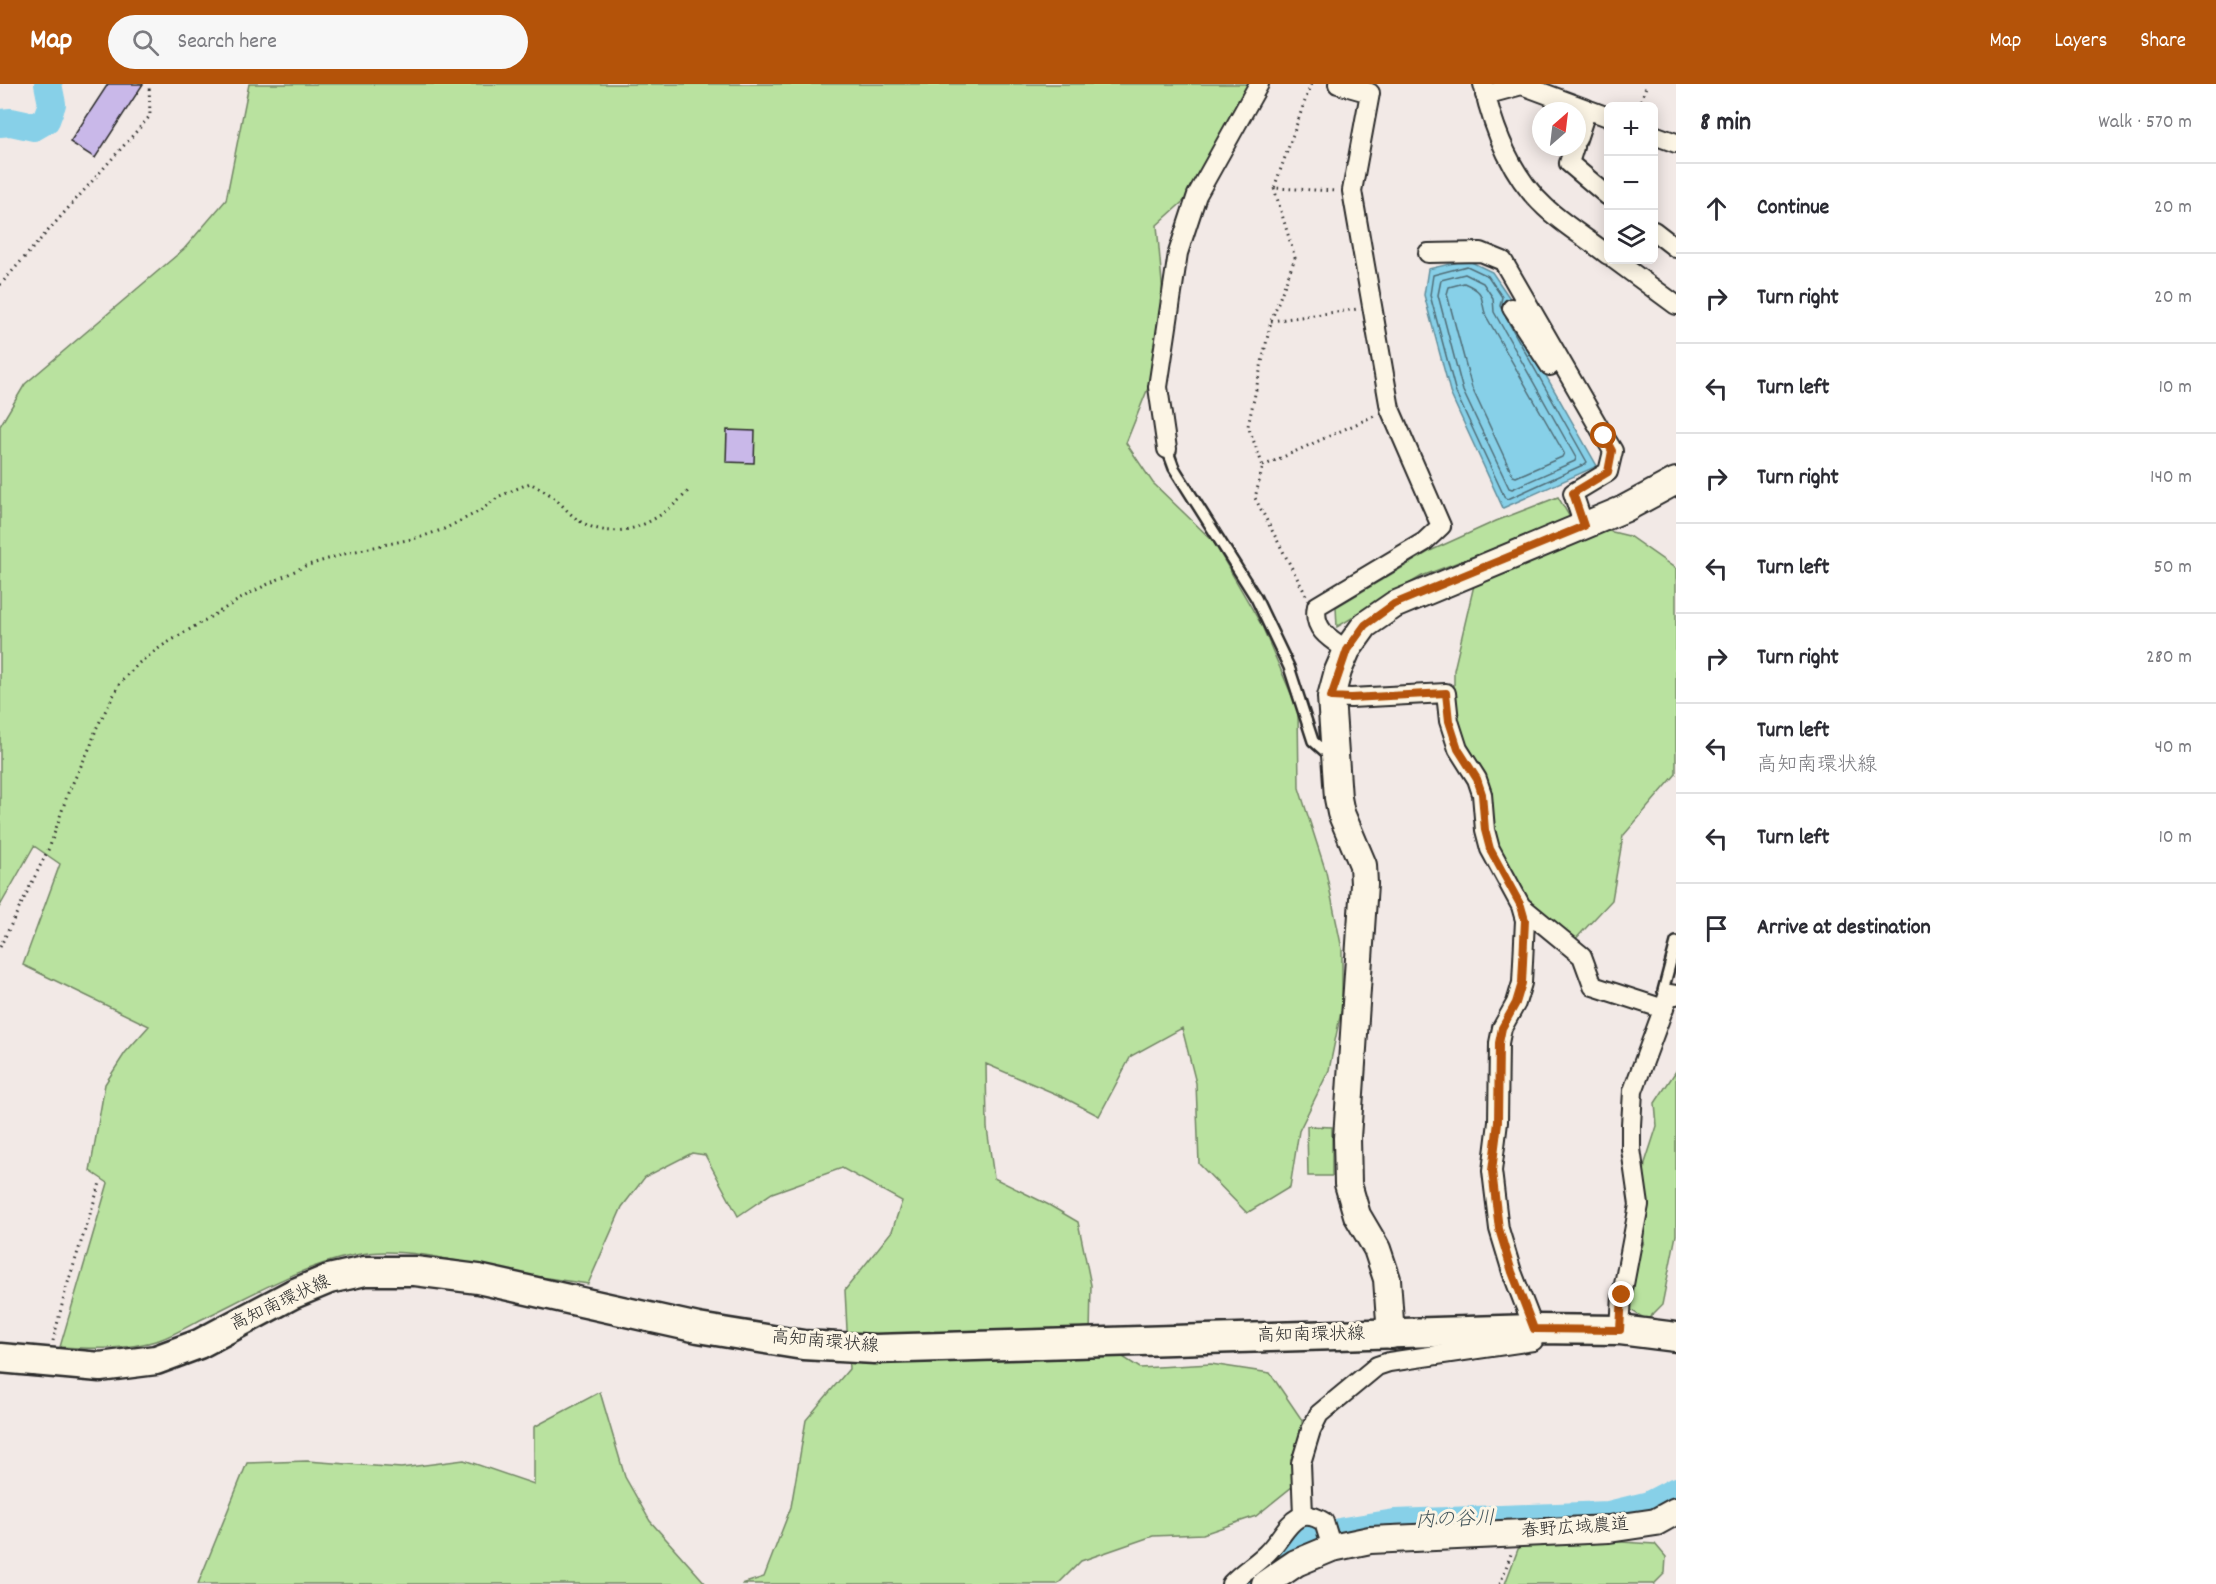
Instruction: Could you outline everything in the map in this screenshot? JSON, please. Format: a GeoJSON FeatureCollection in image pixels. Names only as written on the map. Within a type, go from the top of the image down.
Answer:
{"type":"FeatureCollection","features":[{"type":"Feature","properties":{"kind":"main road","name":"高知南環状線"},"geometry":{"type":"LineString","coordinates":[[0,1358],[100,1367],[156,1360],[199,1344],[292,1294],[329,1279],[365,1271],[415,1271],[478,1280],[698,1328],[803,1345],[875,1349],[1534,1329],[1620,1330],[1676,1337]]}},
{"type":"Feature","properties":{"kind":"street"},"geometry":{"type":"LineString","coordinates":[[1167,449],[1158,387],[1178,253],[1197,195],[1259,84]]}},
{"type":"Feature","properties":{"kind":"street"},"geometry":{"type":"LineString","coordinates":[[1338,84],[1370,93],[1352,192],[1390,409],[1441,526],[1424,542],[1317,606],[1315,616],[1326,636],[1347,650]]}},
{"type":"Feature","properties":{"kind":"street"},"geometry":{"type":"LineString","coordinates":[[1604,116],[1522,85],[1484,90],[1497,134],[1511,162],[1530,190],[1545,207],[1604,252]]}},
{"type":"Feature","properties":{"kind":"street"},"geometry":{"type":"LineString","coordinates":[[1658,137],[1676,143]]}},
{"type":"Feature","properties":{"kind":"street"},"geometry":{"type":"LineString","coordinates":[[1571,156],[1569,163],[1604,193]]}},
{"type":"Feature","properties":{"kind":"street"},"geometry":{"type":"LineString","coordinates":[[1658,235],[1676,248]]}},
{"type":"Feature","properties":{"kind":"street"},"geometry":{"type":"LineString","coordinates":[[1428,253],[1481,252],[1503,261],[1604,436],[1612,451],[1608,472],[1573,493],[1584,526]]}},
{"type":"Feature","properties":{"kind":"street"},"geometry":{"type":"LineString","coordinates":[[1620,264],[1676,305]]}},
{"type":"Feature","properties":{"kind":"street"},"geometry":{"type":"LineString","coordinates":[[1512,308],[1598,437],[1604,436]]}},
{"type":"Feature","properties":{"kind":"street"},"geometry":{"type":"LineString","coordinates":[[1391,1335],[1387,1279],[1377,1249],[1357,1215],[1348,1184],[1347,1138],[1364,884],[1363,865],[1341,813],[1338,798],[1331,697],[1347,650],[1365,625],[1394,604],[1624,509],[1676,481]]}},
{"type":"Feature","properties":{"kind":"street"},"geometry":{"type":"LineString","coordinates":[[1303,1515],[1301,1464],[1311,1430],[1319,1414],[1377,1366],[1389,1362],[1533,1341],[1534,1329],[1512,1272],[1499,1229],[1492,1171],[1498,1122],[1499,1043],[1502,1028],[1516,1003],[1522,983],[1525,920],[1521,906],[1490,849],[1485,830],[1482,794],[1477,779],[1458,749],[1449,721],[1446,693],[1331,697]]}},
{"type":"Feature","properties":{"kind":"street"},"geometry":{"type":"LineString","coordinates":[[1521,906],[1582,956],[1593,986],[1670,999],[1634,1091],[1631,1149],[1638,1205],[1622,1295],[1620,1330]]}},
{"type":"Feature","properties":{"kind":"street","name":"春野広域農道"},"geometry":{"type":"LineString","coordinates":[[1265,1584],[1296,1563],[1331,1544],[1370,1540],[1609,1529],[1656,1522],[1676,1511]]}},
{"type":"Feature","properties":{"kind":"street"},"geometry":{"type":"LineString","coordinates":[[1231,1584],[1243,1571],[1267,1554],[1293,1520],[1303,1515],[1314,1516],[1324,1522],[1331,1544]]}},
{"type":"Feature","properties":{"kind":"lane"},"geometry":{"type":"LineString","coordinates":[[1167,449],[1174,468],[1256,598],[1289,667],[1312,741],[1336,761]]}},
{"type":"Feature","properties":{"kind":"lane"},"geometry":{"type":"LineString","coordinates":[[1670,999],[1663,990],[1676,942]]}},
{"type":"Feature","properties":{"kind":"path"},"geometry":{"type":"LineString","coordinates":[[0,285],[150,116],[149,84]]}},
{"type":"Feature","properties":{"kind":"path"},"geometry":{"type":"LineString","coordinates":[[1311,84],[1274,188],[1295,258],[1270,321],[1248,426],[1263,466],[1255,498],[1316,613]]}},
{"type":"Feature","properties":{"kind":"path"},"geometry":{"type":"LineString","coordinates":[[1640,102],[1647,84]]}},
{"type":"Feature","properties":{"kind":"path"},"geometry":{"type":"LineString","coordinates":[[1274,188],[1352,192]]}},
{"type":"Feature","properties":{"kind":"path"},"geometry":{"type":"LineString","coordinates":[[1270,321],[1372,308]]}},
{"type":"Feature","properties":{"kind":"path"},"geometry":{"type":"LineString","coordinates":[[1263,466],[1390,409]]}},
{"type":"Feature","properties":{"kind":"path"},"geometry":{"type":"LineString","coordinates":[[0,947],[50,846],[68,793],[115,692],[120,683],[139,663],[162,646],[252,592],[305,566],[351,552],[421,537],[444,529],[478,512],[500,496],[530,483],[554,498],[560,506],[579,521],[602,531],[629,531],[674,507],[689,490]]}},
{"type":"Feature","properties":{"kind":"path"},"geometry":{"type":"LineString","coordinates":[[48,1363],[66,1289],[100,1183]]}},
{"type":"Feature","properties":{"kind":"path"},"geometry":{"type":"LineString","coordinates":[[1500,1584],[1519,1533]]}},
{"type":"Feature","properties":{"kind":"green space"},"geometry":{"type":"Polygon","coordinates":[[[249,84],[1251,84],[1188,197],[1157,225],[1163,295],[1152,378],[1126,443],[1153,483],[1213,541],[1262,626],[1298,710],[1299,788],[1326,872],[1342,949],[1342,1007],[1329,1070],[1299,1131],[1290,1187],[1247,1213],[1199,1164],[1196,1083],[1182,1028],[1131,1056],[1099,1116],[1063,1097],[986,1064],[987,1128],[994,1178],[1078,1222],[1091,1285],[1090,1336],[1140,1368],[1211,1364],[1270,1373],[1302,1420],[1303,1455],[1298,1482],[1256,1516],[1203,1534],[1153,1536],[1081,1561],[1058,1584],[742,1584],[764,1577],[791,1507],[806,1420],[849,1369],[845,1290],[892,1231],[902,1201],[842,1168],[772,1193],[738,1216],[705,1155],[692,1153],[645,1177],[622,1207],[588,1284],[514,1273],[422,1255],[388,1252],[355,1255],[295,1274],[159,1340],[123,1347],[60,1347],[108,1183],[90,1171],[105,1084],[125,1053],[149,1026],[23,965],[60,864],[34,846],[0,906],[0,426],[25,384],[184,249],[226,200],[249,84]]]}},
{"type":"Feature","properties":{"kind":"green space"},"geometry":{"type":"Polygon","coordinates":[[[1558,497],[1571,519],[1422,576],[1337,627],[1336,607],[1430,551],[1496,521],[1558,497]]]}},
{"type":"Feature","properties":{"kind":"green space"},"geometry":{"type":"Polygon","coordinates":[[[1596,528],[1629,536],[1676,569],[1676,774],[1623,836],[1612,900],[1570,945],[1535,917],[1502,865],[1486,785],[1454,719],[1454,670],[1474,585],[1495,572],[1596,528]]]}},
{"type":"Feature","properties":{"kind":"green space"},"geometry":{"type":"Polygon","coordinates":[[[1676,1071],[1676,1235],[1662,1305],[1647,1320],[1629,1309],[1628,1278],[1644,1242],[1641,1204],[1645,1163],[1657,1126],[1655,1103],[1676,1071]]]}},
{"type":"Feature","properties":{"kind":"green space"},"geometry":{"type":"Polygon","coordinates":[[[1307,1126],[1332,1127],[1332,1176],[1308,1176],[1307,1126]]]}},
{"type":"Feature","properties":{"kind":"green space"},"geometry":{"type":"Polygon","coordinates":[[[600,1392],[625,1477],[650,1521],[706,1584],[198,1584],[247,1463],[307,1461],[401,1468],[464,1460],[534,1484],[534,1427],[600,1392]]]}},
{"type":"Feature","properties":{"kind":"green space"},"geometry":{"type":"Polygon","coordinates":[[[1587,1540],[1655,1544],[1666,1557],[1665,1573],[1654,1584],[1505,1584],[1520,1544],[1587,1540]]]}},
{"type":"Feature","properties":{"kind":"water"},"geometry":{"type":"Polygon","coordinates":[[[1467,260],[1492,272],[1511,300],[1506,305],[1597,466],[1503,508],[1451,395],[1424,295],[1428,269],[1467,260]]]}},
{"type":"Feature","properties":{"kind":"building"},"geometry":{"type":"Polygon","coordinates":[[[108,84],[143,84],[95,158],[70,142],[108,84]]]}},
{"type":"Feature","properties":{"kind":"building"},"geometry":{"type":"Polygon","coordinates":[[[727,430],[755,431],[754,463],[726,462],[727,430]]]}},
{"type":"Feature","properties":{"kind":"waterway"},"geometry":{"type":"LineString","coordinates":[[0,123],[11,122],[34,127],[46,120],[52,104],[48,84]]}},
{"type":"Feature","properties":{"kind":"waterway","name":"内の谷川"},"geometry":{"type":"LineString","coordinates":[[1245,1584],[1296,1544],[1344,1531],[1395,1523],[1608,1515],[1649,1505],[1676,1491]]}},
{"type":"Feature","properties":{"kind":"route"},"geometry":{"type":"LineString","coordinates":[[1604,436],[1612,451],[1608,472],[1573,493],[1584,526],[1394,604],[1365,625],[1347,650],[1331,697],[1446,693],[1449,721],[1458,749],[1477,779],[1482,794],[1485,830],[1490,849],[1521,906],[1525,920],[1522,983],[1516,1003],[1502,1028],[1499,1043],[1498,1122],[1492,1171],[1499,1229],[1512,1272],[1534,1329],[1620,1330],[1622,1295]]}}]}
